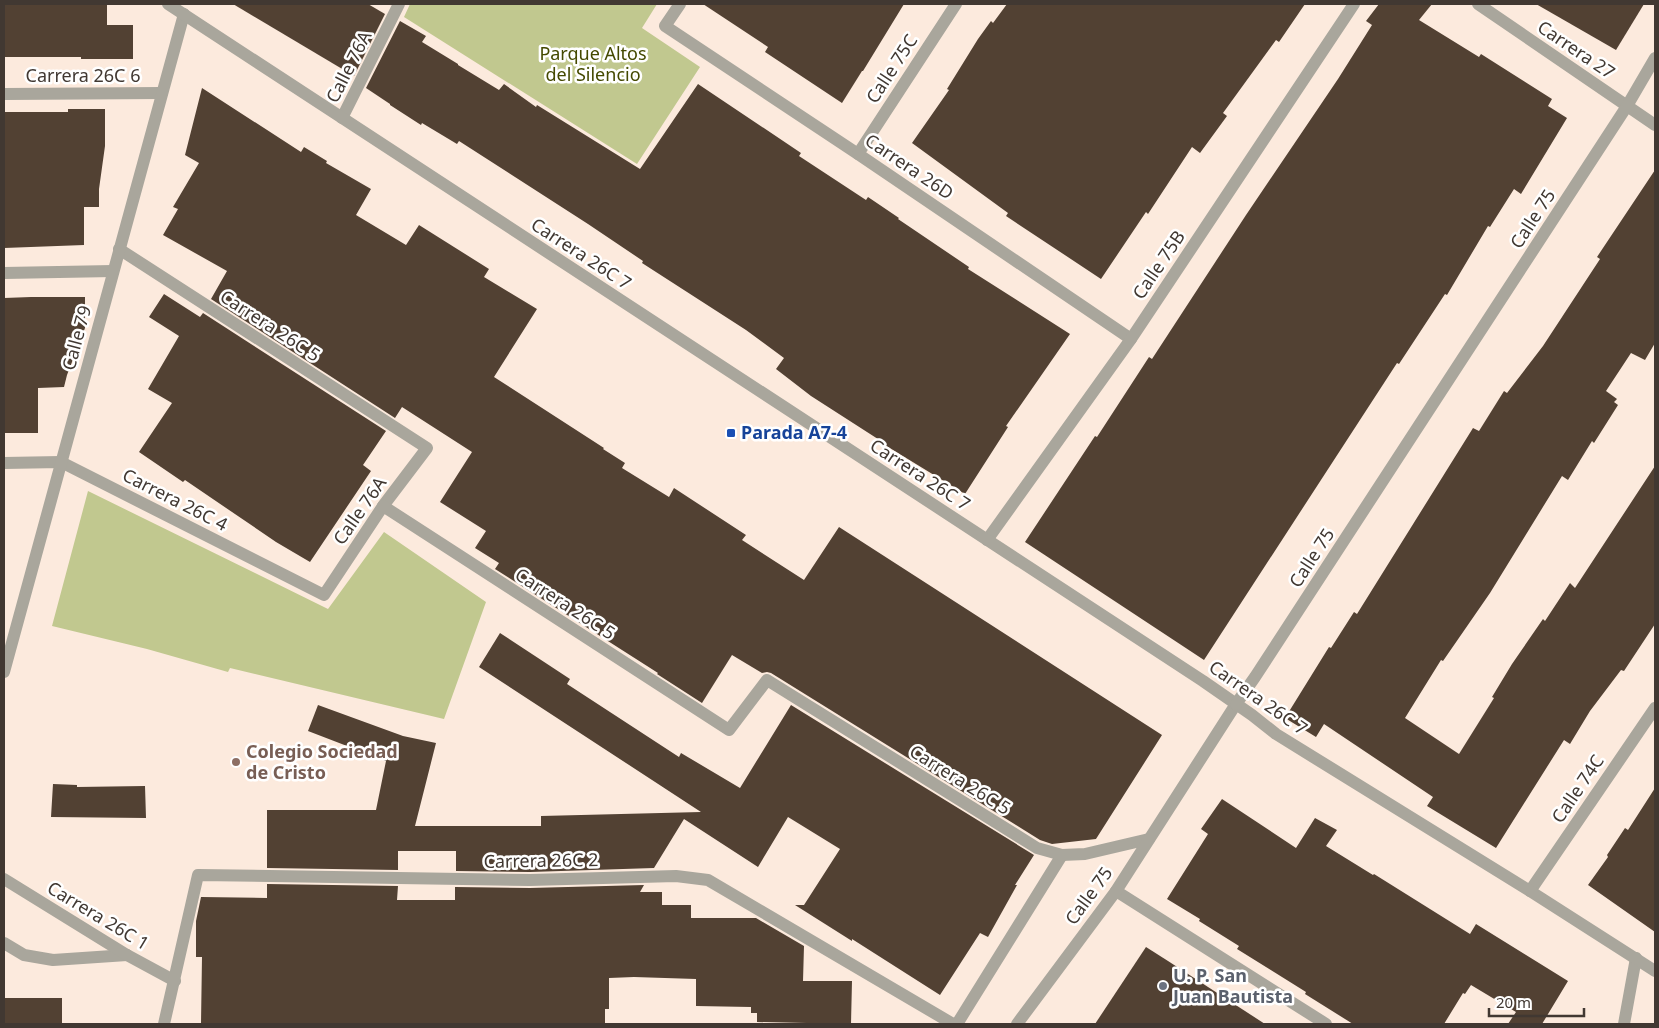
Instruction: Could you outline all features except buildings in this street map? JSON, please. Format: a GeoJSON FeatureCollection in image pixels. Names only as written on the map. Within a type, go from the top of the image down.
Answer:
{"type":"FeatureCollection","features":[{"type":"Feature","properties":{"kind":"street","name":"Carrera 26C 7"},"geometry":{"type":"LineString","coordinates":[[168,4],[1203,681],[1276,734],[1530,891],[1655,971]]}},
{"type":"Feature","properties":{"kind":"street","name":"Calle 76A"},"geometry":{"type":"LineString","coordinates":[[342,118],[399,4]]}},
{"type":"Feature","properties":{"kind":"street","name":"Carrera 26D"},"geometry":{"type":"LineString","coordinates":[[680,4],[665,26],[858,154],[1131,340]]}},
{"type":"Feature","properties":{"kind":"street","name":"Calle 75C"},"geometry":{"type":"LineString","coordinates":[[858,154],[956,4]]}},
{"type":"Feature","properties":{"kind":"street","name":"Calle 75B"},"geometry":{"type":"LineString","coordinates":[[987,540],[1131,340],[1354,4]]}},
{"type":"Feature","properties":{"kind":"street","name":"Carrera 27"},"geometry":{"type":"LineString","coordinates":[[1478,4],[1655,125]]}},
{"type":"Feature","properties":{"kind":"street","name":"Calle 79"},"geometry":{"type":"LineString","coordinates":[[4,672],[7,652],[184,14]]}},
{"type":"Feature","properties":{"kind":"street","name":"Calle 75"},"geometry":{"type":"LineString","coordinates":[[1017,1024],[1116,891],[1627,106],[1655,58]]}},
{"type":"Feature","properties":{"kind":"street","name":"Carrera 26C 6"},"geometry":{"type":"LineString","coordinates":[[4,94],[162,92]]}},
{"type":"Feature","properties":{"kind":"street","name":"Carrera 26C 5"},"geometry":{"type":"LineString","coordinates":[[119,249],[427,448]]}},
{"type":"Feature","properties":{"kind":"street"},"geometry":{"type":"LineString","coordinates":[[4,273],[113,271]]}},
{"type":"Feature","properties":{"kind":"street","name":"Calle 76A"},"geometry":{"type":"LineString","coordinates":[[324,595],[383,506],[427,448]]}},
{"type":"Feature","properties":{"kind":"street","name":"Carrera 26C 4"},"geometry":{"type":"LineString","coordinates":[[4,464],[61,462],[324,595]]}},
{"type":"Feature","properties":{"kind":"street","name":"Carrera 26C 5"},"geometry":{"type":"LineString","coordinates":[[383,506],[729,730],[767,680],[1037,848],[1062,855],[1085,854],[1149,839]]}},
{"type":"Feature","properties":{"kind":"street","name":"Calle 74C"},"geometry":{"type":"LineString","coordinates":[[1530,891],[1655,708]]}},
{"type":"Feature","properties":{"kind":"street"},"geometry":{"type":"LineString","coordinates":[[957,1024],[1062,855]]}},
{"type":"Feature","properties":{"kind":"street","name":"Carrera 26C 2"},"geometry":{"type":"LineString","coordinates":[[175,981],[198,876],[530,880],[676,876],[708,880],[953,1024]]}},
{"type":"Feature","properties":{"kind":"street","name":"Carrera 26C 1"},"geometry":{"type":"LineString","coordinates":[[4,879],[127,955],[175,981]]}},
{"type":"Feature","properties":{"kind":"street"},"geometry":{"type":"LineString","coordinates":[[1116,891],[1326,1024]]}},
{"type":"Feature","properties":{"kind":"street"},"geometry":{"type":"LineString","coordinates":[[4,943],[24,955],[52,960],[127,955]]}},
{"type":"Feature","properties":{"kind":"street"},"geometry":{"type":"LineString","coordinates":[[1624,1024],[1636,958]]}},
{"type":"Feature","properties":{"kind":"street"},"geometry":{"type":"LineString","coordinates":[[164,1024],[175,981]]}},
{"type":"Feature","properties":{"kind":"green space","name":"Parque Altos del Silencio"},"geometry":{"type":"Polygon","coordinates":[[[410,4],[657,4],[642,28],[700,67],[637,164],[404,17],[410,4]]]}},
{"type":"Feature","properties":{"kind":"green space"},"geometry":{"type":"Polygon","coordinates":[[[88,491],[328,609],[384,532],[486,602],[444,719],[230,668],[228,672],[147,649],[52,626],[88,491]]]}},
{"type":"Feature","properties":{"kind":"place","name":"Parada A7-4"},"geometry":{"type":"Point","coordinates":[731,433]}},
{"type":"Feature","properties":{"kind":"place","name":"Colegio Sociedad de Cristo"},"geometry":{"type":"Point","coordinates":[236,762]}},
{"type":"Feature","properties":{"kind":"place","name":"U. P. San Juan Bautista"},"geometry":{"type":"Point","coordinates":[1163,986]}}]}
